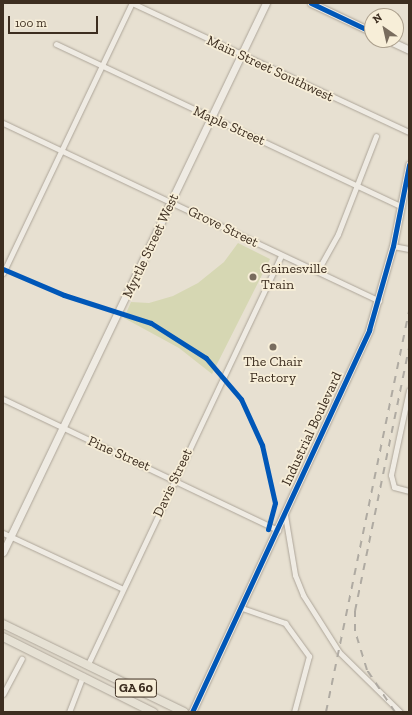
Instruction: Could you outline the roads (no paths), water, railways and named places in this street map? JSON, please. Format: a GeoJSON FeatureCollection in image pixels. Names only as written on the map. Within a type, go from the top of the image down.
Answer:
{"type":"FeatureCollection","features":[{"type":"Feature","properties":{"kind":"main road","name":"GA 60"},"geometry":{"type":"LineString","coordinates":[[3,624],[184,712]]}},
{"type":"Feature","properties":{"kind":"main road","name":"GA 60"},"geometry":{"type":"LineString","coordinates":[[3,637],[153,712]]}},
{"type":"Feature","properties":{"kind":"main road","name":"Davis Street"},"geometry":{"type":"LineString","coordinates":[[83,676],[88,664]]}},
{"type":"Feature","properties":{"kind":"street","name":"Main Street Southwest"},"geometry":{"type":"LineString","coordinates":[[132,3],[409,132]]}},
{"type":"Feature","properties":{"kind":"street"},"geometry":{"type":"LineString","coordinates":[[3,273],[132,3]]}},
{"type":"Feature","properties":{"kind":"street","name":"Myrtle Street West"},"geometry":{"type":"LineString","coordinates":[[3,552],[64,430],[266,3]]}},
{"type":"Feature","properties":{"kind":"street"},"geometry":{"type":"LineString","coordinates":[[312,3],[364,29]]}},
{"type":"Feature","properties":{"kind":"street","name":"Maple Street"},"geometry":{"type":"LineString","coordinates":[[56,44],[211,119],[294,154],[354,186],[401,206]]}},
{"type":"Feature","properties":{"kind":"street","name":"Grove Street"},"geometry":{"type":"LineString","coordinates":[[3,123],[281,255],[318,270],[379,301]]}},
{"type":"Feature","properties":{"kind":"street"},"geometry":{"type":"LineString","coordinates":[[318,270],[338,234],[354,186],[376,136]]}},
{"type":"Feature","properties":{"kind":"street","name":"Industrial Boulevard"},"geometry":{"type":"LineString","coordinates":[[192,712],[354,366],[379,301],[394,246],[409,165]]}},
{"type":"Feature","properties":{"kind":"street"},"geometry":{"type":"LineString","coordinates":[[394,246],[409,249]]}},
{"type":"Feature","properties":{"kind":"street","name":"Davis Street"},"geometry":{"type":"LineString","coordinates":[[88,664],[281,255]]}},
{"type":"Feature","properties":{"kind":"street"},"geometry":{"type":"LineString","coordinates":[[409,390],[391,475],[394,487],[409,491]]}},
{"type":"Feature","properties":{"kind":"street","name":"Pine Street"},"geometry":{"type":"LineString","coordinates":[[3,399],[64,430],[174,479],[278,530]]}},
{"type":"Feature","properties":{"kind":"street"},"geometry":{"type":"LineString","coordinates":[[285,515],[295,575],[303,595],[339,652],[400,712]]}},
{"type":"Feature","properties":{"kind":"street"},"geometry":{"type":"LineString","coordinates":[[3,533],[123,588]]}},
{"type":"Feature","properties":{"kind":"street"},"geometry":{"type":"LineString","coordinates":[[242,608],[285,623],[309,656],[294,712]]}},
{"type":"Feature","properties":{"kind":"street"},"geometry":{"type":"LineString","coordinates":[[3,694],[22,659]]}},
{"type":"Feature","properties":{"kind":"street","name":"Davis Street"},"geometry":{"type":"LineString","coordinates":[[69,712],[83,676]]}},
{"type":"Feature","properties":{"kind":"railway"},"geometry":{"type":"LineString","coordinates":[[326,712],[409,311]]}},
{"type":"Feature","properties":{"kind":"railway"},"geometry":{"type":"LineString","coordinates":[[395,712],[367,670],[355,631],[355,611],[409,349]]}},
{"type":"Feature","properties":{"kind":"place","name":"Gainesville Train"},"geometry":{"type":"Point","coordinates":[253,277]}},
{"type":"Feature","properties":{"kind":"place","name":"The Chair Factory"},"geometry":{"type":"Point","coordinates":[273,347]}}]}
